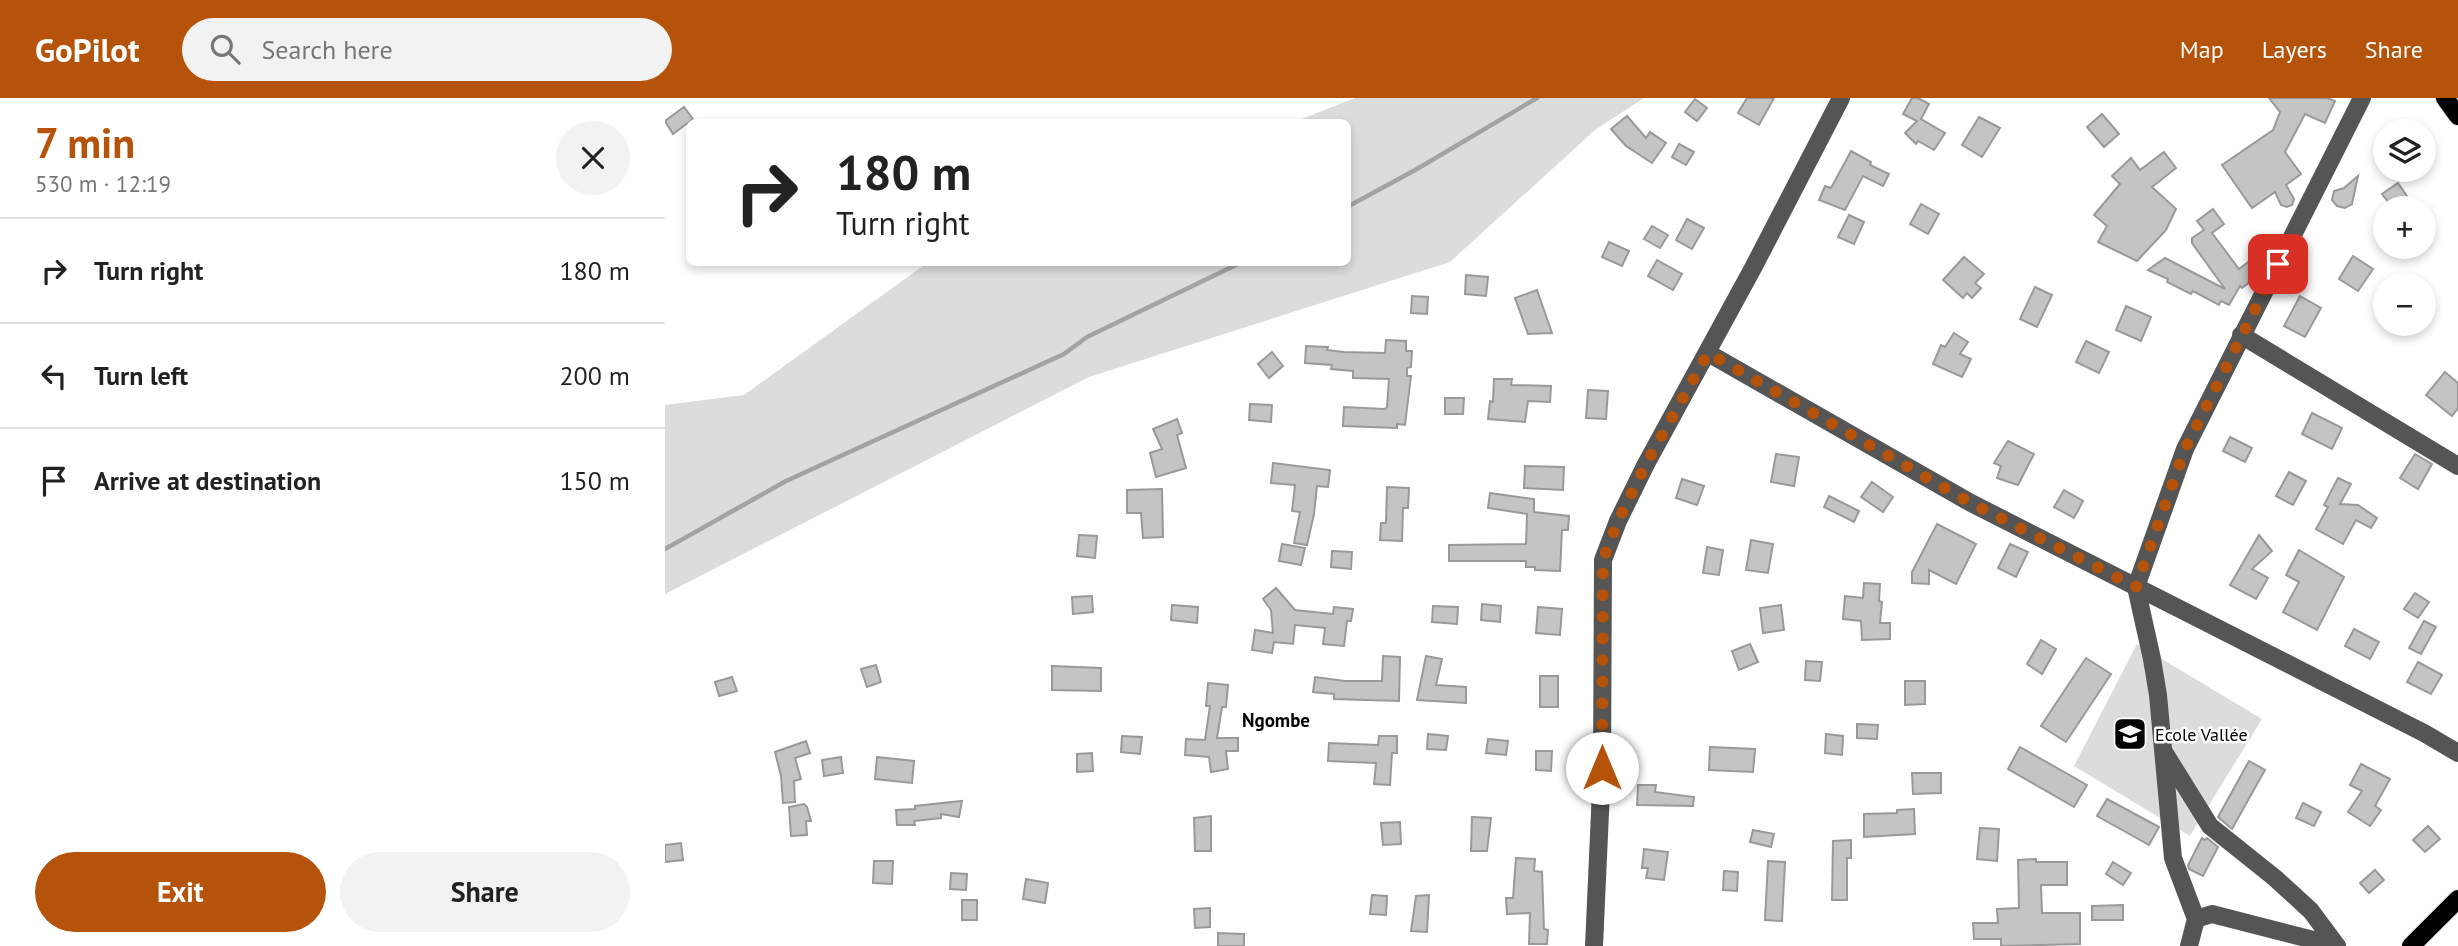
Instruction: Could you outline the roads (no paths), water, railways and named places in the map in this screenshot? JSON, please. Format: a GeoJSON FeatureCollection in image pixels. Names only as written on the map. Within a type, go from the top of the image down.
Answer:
{"type":"FeatureCollection","features":[{"type":"Feature","properties":{"kind":"main road"},"geometry":{"type":"LineString","coordinates":[[2445,98],[2458,116]]}},
{"type":"Feature","properties":{"kind":"main road"},"geometry":{"type":"LineString","coordinates":[[2411,946],[2458,899]]}},
{"type":"Feature","properties":{"kind":"street"},"geometry":{"type":"LineString","coordinates":[[1594,946],[1602,768],[1603,560],[1618,521],[1646,464],[1708,353],[1841,98]]}},
{"type":"Feature","properties":{"kind":"street"},"geometry":{"type":"LineString","coordinates":[[2189,946],[2196,919],[2173,858],[2152,659],[2136,587],[2185,449],[2362,98]]}},
{"type":"Feature","properties":{"kind":"street"},"geometry":{"type":"LineString","coordinates":[[2241,335],[2458,466]]}},
{"type":"Feature","properties":{"kind":"street"},"geometry":{"type":"LineString","coordinates":[[1708,353],[1971,503],[2424,733],[2458,753]]}},
{"type":"Feature","properties":{"kind":"street"},"geometry":{"type":"LineString","coordinates":[[2163,749],[2210,826],[2311,911],[2337,946]]}},
{"type":"Feature","properties":{"kind":"street"},"geometry":{"type":"LineString","coordinates":[[2196,919],[2212,914],[2337,946]]}},
{"type":"Feature","properties":{"kind":"waterway"},"geometry":{"type":"LineString","coordinates":[[1351,205],[1537,98]]}},
{"type":"Feature","properties":{"kind":"waterway"},"geometry":{"type":"LineString","coordinates":[[665,549],[786,481],[1064,354],[1087,337],[1234,266]]}},
{"type":"Feature","properties":{"kind":"place","name":"Ecole Vallée"},"geometry":{"type":"Point","coordinates":[2130,734]}},
{"type":"Feature","properties":{"kind":"district","name":"Ngombe"},"geometry":{"type":"Point","coordinates":[1276,720]}}]}
